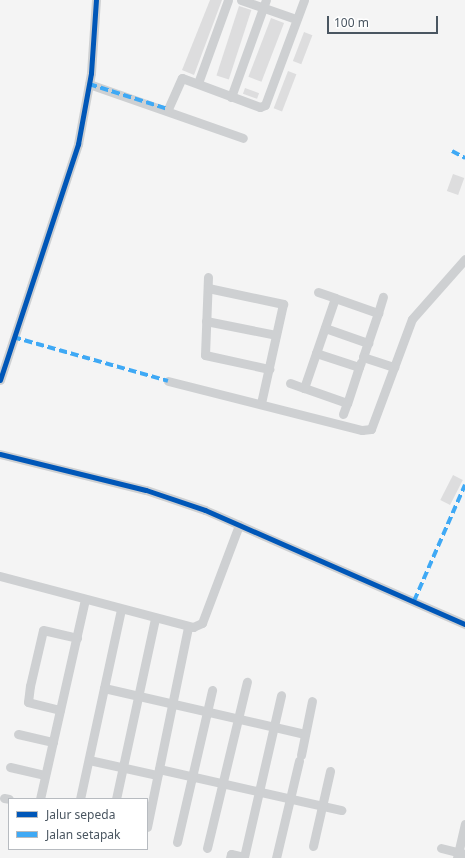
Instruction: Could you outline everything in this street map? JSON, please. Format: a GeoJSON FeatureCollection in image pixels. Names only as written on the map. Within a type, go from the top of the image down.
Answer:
{"type":"FeatureCollection","features":[{"type":"Feature","properties":{"kind":"street"},"geometry":{"type":"LineString","coordinates":[[0,380],[78,144],[89,84],[96,0]]}},
{"type":"Feature","properties":{"kind":"street"},"geometry":{"type":"LineString","coordinates":[[198,83],[228,0]]}},
{"type":"Feature","properties":{"kind":"street"},"geometry":{"type":"LineString","coordinates":[[241,0],[265,4],[296,19]]}},
{"type":"Feature","properties":{"kind":"street"},"geometry":{"type":"LineString","coordinates":[[168,109],[180,79],[198,83],[260,107],[265,105],[304,0]]}},
{"type":"Feature","properties":{"kind":"street"},"geometry":{"type":"LineString","coordinates":[[231,97],[265,4]]}},
{"type":"Feature","properties":{"kind":"street"},"geometry":{"type":"LineString","coordinates":[[89,84],[168,109],[243,138]]}},
{"type":"Feature","properties":{"kind":"street"},"geometry":{"type":"LineString","coordinates":[[168,381],[369,429],[373,427],[416,311],[465,259]]}},
{"type":"Feature","properties":{"kind":"street"},"geometry":{"type":"LineString","coordinates":[[208,277],[205,356],[269,369]]}},
{"type":"Feature","properties":{"kind":"street"},"geometry":{"type":"LineString","coordinates":[[208,288],[281,303],[276,336],[261,403]]}},
{"type":"Feature","properties":{"kind":"street"},"geometry":{"type":"LineString","coordinates":[[318,292],[378,313]]}},
{"type":"Feature","properties":{"kind":"street"},"geometry":{"type":"LineString","coordinates":[[343,414],[383,297]]}},
{"type":"Feature","properties":{"kind":"street"},"geometry":{"type":"LineString","coordinates":[[304,388],[335,298]]}},
{"type":"Feature","properties":{"kind":"street"},"geometry":{"type":"LineString","coordinates":[[206,322],[276,336]]}},
{"type":"Feature","properties":{"kind":"street"},"geometry":{"type":"LineString","coordinates":[[325,328],[368,343]]}},
{"type":"Feature","properties":{"kind":"street"},"geometry":{"type":"LineString","coordinates":[[316,353],[359,368]]}},
{"type":"Feature","properties":{"kind":"street"},"geometry":{"type":"LineString","coordinates":[[363,357],[394,368]]}},
{"type":"Feature","properties":{"kind":"street"},"geometry":{"type":"LineString","coordinates":[[290,383],[347,403]]}},
{"type":"Feature","properties":{"kind":"street"},"geometry":{"type":"LineString","coordinates":[[0,454],[146,490],[239,525],[465,624]]}},
{"type":"Feature","properties":{"kind":"street"},"geometry":{"type":"LineString","coordinates":[[50,596],[121,609],[188,627],[202,623],[239,525]]}},
{"type":"Feature","properties":{"kind":"street"},"geometry":{"type":"LineString","coordinates":[[0,576],[85,602]]}},
{"type":"Feature","properties":{"kind":"street"},"geometry":{"type":"LineString","coordinates":[[40,798],[85,602]]}},
{"type":"Feature","properties":{"kind":"street"},"geometry":{"type":"LineString","coordinates":[[80,798],[121,609]]}},
{"type":"Feature","properties":{"kind":"street"},"geometry":{"type":"LineString","coordinates":[[116,798],[155,619]]}},
{"type":"Feature","properties":{"kind":"street"},"geometry":{"type":"LineString","coordinates":[[148,822],[188,627]]}},
{"type":"Feature","properties":{"kind":"street"},"geometry":{"type":"LineString","coordinates":[[60,710],[28,702],[30,686],[43,630],[77,638]]}},
{"type":"Feature","properties":{"kind":"street"},"geometry":{"type":"LineString","coordinates":[[207,848],[247,682]]}},
{"type":"Feature","properties":{"kind":"street"},"geometry":{"type":"LineString","coordinates":[[104,688],[305,734]]}},
{"type":"Feature","properties":{"kind":"street"},"geometry":{"type":"LineString","coordinates":[[177,842],[209,712],[212,690]]}},
{"type":"Feature","properties":{"kind":"street"},"geometry":{"type":"LineString","coordinates":[[230,858],[231,854],[244,857],[257,791],[281,695]]}},
{"type":"Feature","properties":{"kind":"street"},"geometry":{"type":"LineString","coordinates":[[276,858],[312,701]]}},
{"type":"Feature","properties":{"kind":"street"},"geometry":{"type":"LineString","coordinates":[[18,734],[53,742]]}},
{"type":"Feature","properties":{"kind":"street"},"geometry":{"type":"LineString","coordinates":[[89,760],[123,768],[193,776],[340,810]]}},
{"type":"Feature","properties":{"kind":"street"},"geometry":{"type":"LineString","coordinates":[[10,767],[45,775]]}},
{"type":"Feature","properties":{"kind":"street"},"geometry":{"type":"LineString","coordinates":[[313,846],[330,771]]}},
{"type":"Feature","properties":{"kind":"street"},"geometry":{"type":"LineString","coordinates":[[441,848],[460,855],[465,824]]}},
{"type":"Feature","properties":{"kind":"building"},"geometry":{"type":"Polygon","coordinates":[[[210,0],[222,0],[194,75],[182,70],[210,0]]]}},
{"type":"Feature","properties":{"kind":"building"},"geometry":{"type":"Polygon","coordinates":[[[239,6],[251,10],[229,79],[216,75],[239,6]]]}},
{"type":"Feature","properties":{"kind":"building"},"geometry":{"type":"Polygon","coordinates":[[[271,18],[284,23],[261,82],[248,77],[271,18]]]}},
{"type":"Feature","properties":{"kind":"building"},"geometry":{"type":"Polygon","coordinates":[[[304,32],[312,35],[301,64],[293,61],[304,32]]]}},
{"type":"Feature","properties":{"kind":"building"},"geometry":{"type":"Polygon","coordinates":[[[288,71],[296,74],[282,112],[274,108],[288,71]]]}},
{"type":"Feature","properties":{"kind":"building"},"geometry":{"type":"Polygon","coordinates":[[[245,88],[259,93],[257,99],[243,94],[245,88]]]}},
{"type":"Feature","properties":{"kind":"building"},"geometry":{"type":"Polygon","coordinates":[[[453,174],[464,178],[458,195],[447,191],[453,174]]]}},
{"type":"Feature","properties":{"kind":"building"},"geometry":{"type":"Polygon","coordinates":[[[453,475],[463,480],[450,505],[440,500],[453,475]]]}},
{"type":"Feature","properties":{"kind":"marked path"},"geometry":{"type":"LineString","coordinates":[[89,84],[168,109]]}},
{"type":"Feature","properties":{"kind":"marked path"},"geometry":{"type":"LineString","coordinates":[[452,151],[465,158]]}},
{"type":"Feature","properties":{"kind":"marked path"},"geometry":{"type":"LineString","coordinates":[[13,337],[168,381]]}},
{"type":"Feature","properties":{"kind":"marked path"},"geometry":{"type":"LineString","coordinates":[[414,601],[465,485]]}},
{"type":"Feature","properties":{"kind":"cycle path"},"geometry":{"type":"LineString","coordinates":[[0,380],[78,144],[91,73],[96,0]]}},
{"type":"Feature","properties":{"kind":"cycle path"},"geometry":{"type":"LineString","coordinates":[[0,454],[146,490],[205,510],[465,624]]}}]}
